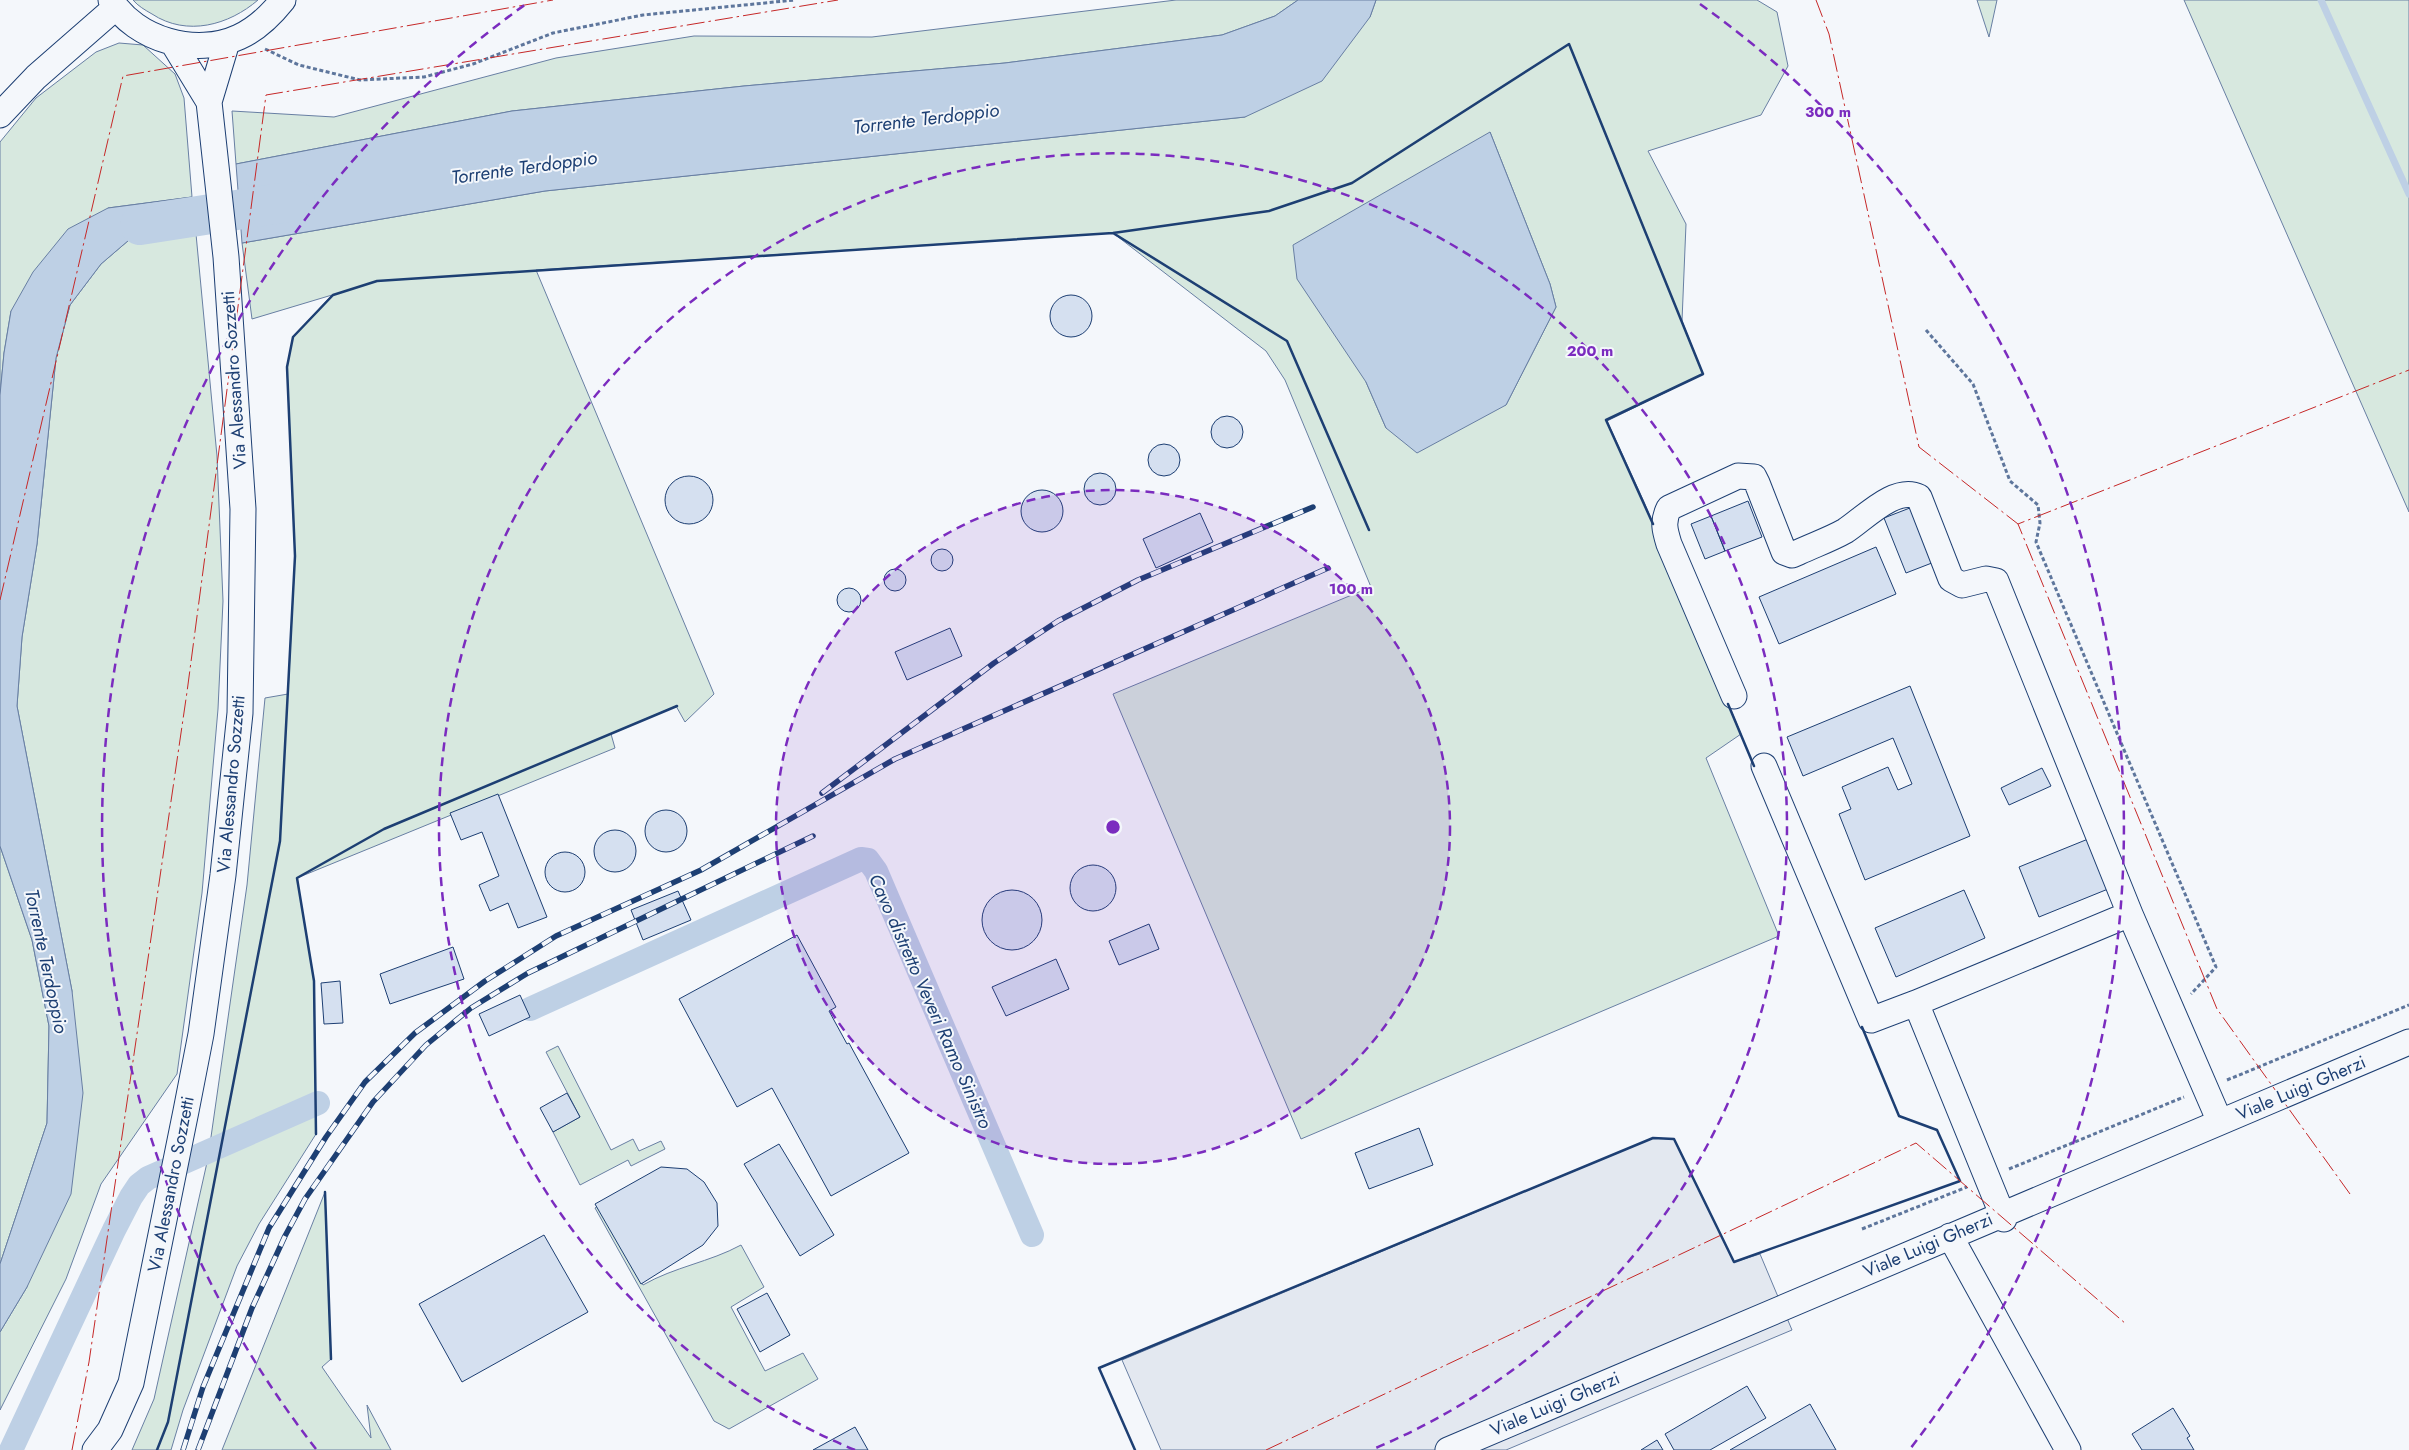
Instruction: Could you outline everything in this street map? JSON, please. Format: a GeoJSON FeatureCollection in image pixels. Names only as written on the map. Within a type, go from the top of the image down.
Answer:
{"type":"FeatureCollection","features":[{"type":"Feature","properties":{"kind":"street"},"geometry":{"type":"LineString","coordinates":[[0,115],[36,77],[113,4],[141,30],[173,43],[200,46],[233,39],[270,16],[283,0]]}},
{"type":"Feature","properties":{"kind":"street","name":"Via Alessandro Sozzetti"},"geometry":{"type":"LineString","coordinates":[[209,102],[233,39]]}},
{"type":"Feature","properties":{"kind":"street","name":"Via Alessandro Sozzetti"},"geometry":{"type":"LineString","coordinates":[[95,1450],[110,1430],[131,1383],[171,1184],[202,1025],[223,875],[240,713],[242,509],[226,258],[209,102],[173,43]]}},
{"type":"Feature","properties":{"kind":"street"},"geometry":{"type":"LineString","coordinates":[[1734,696],[1669,544],[1664,528],[1664,518],[1669,508],[1738,476],[1754,477],[1784,552],[1792,555],[1846,530],[1868,512],[1902,495],[1910,494],[1919,497],[1951,579],[1962,585],[1986,579],[1996,581],[2130,914],[2220,1122]]}},
{"type":"Feature","properties":{"kind":"street"},"geometry":{"type":"LineString","coordinates":[[1764,766],[1871,1020],[2130,914]]}},
{"type":"Feature","properties":{"kind":"street"},"geometry":{"type":"LineString","coordinates":[[1916,1003],[2003,1217]]}},
{"type":"Feature","properties":{"kind":"street","name":"Viale Luigi Gherzi"},"geometry":{"type":"LineString","coordinates":[[1448,1450],[1950,1236],[2003,1217],[2409,1042]]}},
{"type":"Feature","properties":{"kind":"street"},"geometry":{"type":"LineString","coordinates":[[1950,1236],[2068,1450]]}},
{"type":"Feature","properties":{"kind":"path"},"geometry":{"type":"LineString","coordinates":[[233,39],[300,65],[360,80],[424,77],[473,64],[554,33],[643,15],[795,0]]}},
{"type":"Feature","properties":{"kind":"path"},"geometry":{"type":"LineString","coordinates":[[1926,330],[1973,384],[2010,480],[2038,505],[2040,524],[2036,542],[2216,968],[2173,1013]]}},
{"type":"Feature","properties":{"kind":"path"},"geometry":{"type":"LineString","coordinates":[[1862,1229],[2409,1005]]}},
{"type":"Feature","properties":{"kind":"shaded area"},"geometry":{"type":"Polygon","coordinates":[[[133,0],[258,0],[234,16],[207,25],[193,26],[165,21],[133,0]]]}},
{"type":"Feature","properties":{"kind":"shaded area"},"geometry":{"type":"Polygon","coordinates":[[[1176,0],[1298,0],[1275,16],[1222,35],[1005,63],[744,86],[512,111],[236,164],[232,111],[334,117],[556,58],[694,36],[872,37],[1176,0]]]}},
{"type":"Feature","properties":{"kind":"shaded area"},"geometry":{"type":"Polygon","coordinates":[[[1376,0],[1757,0],[1777,12],[1788,66],[1761,115],[1648,151],[1686,224],[1682,321],[1703,374],[1607,421],[1644,502],[1741,734],[1706,758],[1779,936],[1301,1139],[1113,694],[1371,587],[1285,380],[1266,351],[1113,233],[536,270],[714,694],[685,722],[676,706],[611,734],[615,748],[297,878],[314,981],[316,1134],[259,1224],[237,1266],[183,1410],[171,1450],[132,1450],[154,1399],[208,1158],[247,885],[265,698],[288,694],[295,556],[287,367],[293,337],[332,295],[252,319],[242,243],[545,191],[1245,117],[1370,17],[1376,0]],[[1490,132],[1366,382],[1386,428],[1506,405],[1556,307],[1550,284],[1490,132]]]}},
{"type":"Feature","properties":{"kind":"shaded area"},"geometry":{"type":"Polygon","coordinates":[[[1977,0],[1997,0],[1989,37],[1977,0]]]}},
{"type":"Feature","properties":{"kind":"shaded area"},"geometry":{"type":"Polygon","coordinates":[[[2184,0],[2409,0],[2409,512],[2184,0]]]}},
{"type":"Feature","properties":{"kind":"shaded area"},"geometry":{"type":"Polygon","coordinates":[[[119,43],[143,45],[175,74],[184,98],[192,197],[108,208],[11,311],[0,395],[0,142],[36,98],[96,52],[119,43]]]}},
{"type":"Feature","properties":{"kind":"shaded area"},"geometry":{"type":"Polygon","coordinates":[[[196,234],[217,456],[223,601],[218,709],[202,893],[177,1074],[101,1184],[66,1279],[0,1410],[0,1332],[27,1287],[72,991],[17,706],[22,637],[37,544],[56,358],[70,305],[101,264],[129,240],[196,234]]]}},
{"type":"Feature","properties":{"kind":"shaded area"},"geometry":{"type":"Polygon","coordinates":[[[0,846],[32,940],[49,1026],[47,1123],[0,1264],[0,846]]]}},
{"type":"Feature","properties":{"kind":"shaded area"},"geometry":{"type":"Polygon","coordinates":[[[558,1046],[611,1150],[633,1139],[639,1151],[661,1141],[665,1149],[631,1166],[628,1160],[580,1185],[553,1132],[580,1117],[546,1052],[558,1046]]]}},
{"type":"Feature","properties":{"kind":"shaded area"},"geometry":{"type":"Polygon","coordinates":[[[1653,1138],[1674,1139],[1734,1262],[1760,1254],[1792,1330],[1506,1450],[1161,1450],[1122,1360],[1653,1138]]]}},
{"type":"Feature","properties":{"kind":"shaded area"},"geometry":{"type":"Polygon","coordinates":[[[325,1192],[331,1359],[322,1367],[371,1438],[367,1405],[391,1450],[222,1450],[325,1192]]]}},
{"type":"Feature","properties":{"kind":"shaded area"},"geometry":{"type":"Polygon","coordinates":[[[598,1206],[643,1285],[741,1245],[764,1287],[731,1307],[765,1371],[803,1353],[818,1379],[729,1429],[714,1421],[595,1208],[598,1206]]]}},
{"type":"Feature","properties":{"kind":"water"},"geometry":{"type":"Polygon","coordinates":[[[1298,0],[1376,0],[1370,17],[1322,81],[1245,117],[545,191],[242,243],[236,164],[512,111],[744,86],[1005,63],[1222,35],[1275,16],[1298,0]]]}},
{"type":"Feature","properties":{"kind":"water"},"geometry":{"type":"Polygon","coordinates":[[[1490,132],[1550,284],[1556,307],[1506,405],[1417,453],[1386,428],[1366,382],[1297,279],[1293,245],[1490,132]]]}},
{"type":"Feature","properties":{"kind":"water"},"geometry":{"type":"Polygon","coordinates":[[[192,197],[196,234],[129,240],[101,264],[70,305],[56,358],[37,544],[22,637],[17,706],[72,991],[83,1093],[71,1194],[27,1287],[0,1332],[0,1264],[47,1123],[49,1026],[32,940],[0,846],[0,395],[11,311],[33,272],[68,229],[108,208],[192,197]]]}},
{"type":"Feature","properties":{"kind":"building"},"geometry":{"type":"Polygon","coordinates":[[[1075,295],[1083,298],[1089,304],[1092,316],[1089,328],[1083,334],[1067,337],[1059,334],[1053,328],[1050,312],[1053,304],[1059,298],[1075,295]]]}},
{"type":"Feature","properties":{"kind":"building"},"geometry":{"type":"Polygon","coordinates":[[[1227,416],[1238,421],[1243,432],[1238,443],[1227,448],[1216,443],[1211,432],[1216,421],[1227,416]]]}},
{"type":"Feature","properties":{"kind":"building"},"geometry":{"type":"Polygon","coordinates":[[[1164,444],[1170,445],[1175,449],[1179,454],[1179,466],[1175,471],[1170,475],[1164,476],[1158,475],[1153,471],[1149,466],[1148,460],[1149,454],[1153,449],[1158,445],[1164,444]]]}},
{"type":"Feature","properties":{"kind":"building"},"geometry":{"type":"Polygon","coordinates":[[[1100,473],[1106,474],[1111,478],[1115,483],[1115,495],[1111,500],[1106,504],[1100,505],[1094,504],[1089,500],[1085,495],[1084,489],[1085,483],[1089,478],[1094,474],[1100,473]]]}},
{"type":"Feature","properties":{"kind":"building"},"geometry":{"type":"Polygon","coordinates":[[[689,476],[698,478],[706,483],[711,491],[713,500],[711,509],[706,517],[698,522],[689,524],[680,522],[672,517],[667,509],[665,500],[667,491],[672,483],[680,478],[689,476]]]}},
{"type":"Feature","properties":{"kind":"building"},"geometry":{"type":"Polygon","coordinates":[[[1042,490],[1057,496],[1063,511],[1057,526],[1042,532],[1027,526],[1021,511],[1027,496],[1042,490]]]}},
{"type":"Feature","properties":{"kind":"building"},"geometry":{"type":"Polygon","coordinates":[[[1748,501],[1762,537],[1725,551],[1711,516],[1748,501]]]}},
{"type":"Feature","properties":{"kind":"building"},"geometry":{"type":"Polygon","coordinates":[[[1915,506],[1937,561],[1906,573],[1884,518],[1915,506]]]}},
{"type":"Feature","properties":{"kind":"building"},"geometry":{"type":"Polygon","coordinates":[[[1200,513],[1213,542],[1156,568],[1143,539],[1200,513]]]}},
{"type":"Feature","properties":{"kind":"building"},"geometry":{"type":"Polygon","coordinates":[[[1711,516],[1725,551],[1705,559],[1691,524],[1711,516]]]}},
{"type":"Feature","properties":{"kind":"building"},"geometry":{"type":"Polygon","coordinates":[[[1876,547],[1896,594],[1779,644],[1759,597],[1876,547]]]}},
{"type":"Feature","properties":{"kind":"building"},"geometry":{"type":"Polygon","coordinates":[[[942,549],[950,552],[953,560],[950,568],[942,571],[934,568],[931,560],[934,552],[942,549]]]}},
{"type":"Feature","properties":{"kind":"building"},"geometry":{"type":"Polygon","coordinates":[[[891,569],[899,569],[906,576],[906,584],[899,591],[891,591],[884,584],[884,576],[891,569]]]}},
{"type":"Feature","properties":{"kind":"building"},"geometry":{"type":"Polygon","coordinates":[[[849,588],[857,592],[861,600],[857,608],[849,612],[841,608],[837,600],[841,592],[849,588]]]}},
{"type":"Feature","properties":{"kind":"building"},"geometry":{"type":"Polygon","coordinates":[[[950,628],[962,656],[907,680],[895,652],[950,628]]]}},
{"type":"Feature","properties":{"kind":"building"},"geometry":{"type":"Polygon","coordinates":[[[1910,686],[1970,836],[1865,880],[1839,814],[1851,809],[1842,787],[1888,767],[1898,790],[1912,784],[1893,738],[1803,776],[1787,737],[1910,686]]]}},
{"type":"Feature","properties":{"kind":"building"},"geometry":{"type":"Polygon","coordinates":[[[2042,768],[2051,786],[2009,805],[2001,788],[2042,768]]]}},
{"type":"Feature","properties":{"kind":"building"},"geometry":{"type":"Polygon","coordinates":[[[498,794],[547,917],[518,928],[508,903],[490,911],[479,885],[499,876],[482,832],[461,840],[450,813],[498,794]]]}},
{"type":"Feature","properties":{"kind":"building"},"geometry":{"type":"Polygon","coordinates":[[[662,810],[670,810],[681,816],[687,831],[681,846],[670,852],[662,852],[651,846],[645,835],[645,827],[651,816],[662,810]]]}},
{"type":"Feature","properties":{"kind":"building"},"geometry":{"type":"Polygon","coordinates":[[[619,830],[627,833],[633,839],[636,851],[633,863],[627,869],[611,872],[603,869],[597,863],[594,847],[597,839],[603,833],[619,830]]]}},
{"type":"Feature","properties":{"kind":"building"},"geometry":{"type":"Polygon","coordinates":[[[2093,837],[2113,887],[2039,917],[2019,867],[2093,837]]]}},
{"type":"Feature","properties":{"kind":"building"},"geometry":{"type":"Polygon","coordinates":[[[565,852],[579,858],[585,872],[579,886],[565,892],[551,886],[545,872],[551,858],[565,852]]]}},
{"type":"Feature","properties":{"kind":"building"},"geometry":{"type":"Polygon","coordinates":[[[1093,865],[1106,869],[1112,875],[1116,888],[1112,901],[1106,907],[1093,911],[1080,907],[1074,901],[1070,888],[1074,875],[1080,869],[1093,865]]]}},
{"type":"Feature","properties":{"kind":"building"},"geometry":{"type":"Polygon","coordinates":[[[1012,890],[1028,895],[1033,899],[1037,904],[1042,920],[1037,936],[1033,941],[1028,945],[1012,950],[996,945],[991,941],[987,936],[982,920],[987,904],[991,899],[996,895],[1012,890]]]}},
{"type":"Feature","properties":{"kind":"building"},"geometry":{"type":"Polygon","coordinates":[[[1964,890],[1985,938],[1896,977],[1875,928],[1964,890]]]}},
{"type":"Feature","properties":{"kind":"building"},"geometry":{"type":"Polygon","coordinates":[[[678,891],[691,920],[643,940],[631,910],[678,891]]]}},
{"type":"Feature","properties":{"kind":"building"},"geometry":{"type":"Polygon","coordinates":[[[1149,924],[1159,949],[1119,965],[1109,941],[1149,924]]]}},
{"type":"Feature","properties":{"kind":"building"},"geometry":{"type":"Polygon","coordinates":[[[797,935],[836,1007],[829,1011],[847,1044],[849,1043],[909,1153],[831,1196],[772,1088],[737,1107],[679,999],[797,935]]]}},
{"type":"Feature","properties":{"kind":"building"},"geometry":{"type":"Polygon","coordinates":[[[453,947],[464,979],[390,1004],[380,974],[453,947]]]}},
{"type":"Feature","properties":{"kind":"building"},"geometry":{"type":"Polygon","coordinates":[[[1056,959],[1069,989],[1006,1016],[992,987],[1056,959]]]}},
{"type":"Feature","properties":{"kind":"building"},"geometry":{"type":"Polygon","coordinates":[[[340,981],[343,1023],[324,1024],[321,983],[340,981]]]}},
{"type":"Feature","properties":{"kind":"building"},"geometry":{"type":"Polygon","coordinates":[[[520,995],[530,1017],[489,1036],[479,1014],[520,995]]]}},
{"type":"Feature","properties":{"kind":"building"},"geometry":{"type":"Polygon","coordinates":[[[567,1093],[580,1117],[553,1132],[540,1108],[567,1093]]]}},
{"type":"Feature","properties":{"kind":"building"},"geometry":{"type":"Polygon","coordinates":[[[1419,1128],[1433,1165],[1369,1189],[1355,1153],[1419,1128]]]}},
{"type":"Feature","properties":{"kind":"building"},"geometry":{"type":"Polygon","coordinates":[[[779,1144],[834,1235],[800,1256],[744,1164],[779,1144]]]}},
{"type":"Feature","properties":{"kind":"building"},"geometry":{"type":"Polygon","coordinates":[[[661,1167],[687,1169],[704,1182],[717,1203],[718,1226],[703,1245],[641,1284],[595,1204],[661,1167]]]}},
{"type":"Feature","properties":{"kind":"building"},"geometry":{"type":"Polygon","coordinates":[[[544,1235],[588,1312],[462,1382],[419,1304],[544,1235]]]}},
{"type":"Feature","properties":{"kind":"building"},"geometry":{"type":"Polygon","coordinates":[[[767,1293],[790,1335],[760,1352],[737,1309],[767,1293]]]}},
{"type":"Feature","properties":{"kind":"building"},"geometry":{"type":"Polygon","coordinates":[[[1747,1386],[1766,1418],[1710,1450],[1674,1450],[1665,1434],[1747,1386]]]}},
{"type":"Feature","properties":{"kind":"building"},"geometry":{"type":"Polygon","coordinates":[[[1810,1404],[1836,1450],[1730,1450],[1810,1404]]]}},
{"type":"Feature","properties":{"kind":"building"},"geometry":{"type":"Polygon","coordinates":[[[2173,1408],[2190,1436],[2187,1438],[2194,1450],[2142,1450],[2132,1434],[2173,1408]]]}},
{"type":"Feature","properties":{"kind":"building"},"geometry":{"type":"Polygon","coordinates":[[[855,1427],[868,1450],[813,1450],[855,1427]]]}},
{"type":"Feature","properties":{"kind":"building"},"geometry":{"type":"Polygon","coordinates":[[[1657,1440],[1663,1450],[1641,1450],[1657,1440]]]}},
{"type":"Feature","properties":{"kind":"waterway"},"geometry":{"type":"LineString","coordinates":[[2321,0],[2409,194]]}},
{"type":"Feature","properties":{"kind":"waterway","name":"Torrente Terdoppio"},"geometry":{"type":"LineString","coordinates":[[140,225],[295,201]]}},
{"type":"Feature","properties":{"kind":"waterway","name":"Cavo distretto Veveri Ramo Sinistro"},"geometry":{"type":"LineString","coordinates":[[530,1009],[861,859],[868,860],[876,871],[1032,1235]]}},
{"type":"Feature","properties":{"kind":"waterway","name":"Cavo distretto Veveri Ramo Sinistro"},"geometry":{"type":"LineString","coordinates":[[11,1450],[114,1230],[139,1185],[148,1178],[318,1103]]}},
{"type":"Feature","properties":{"kind":"railway"},"geometry":{"type":"LineString","coordinates":[[822,793],[994,663],[1058,621],[1138,580],[1313,507]]}},
{"type":"Feature","properties":{"kind":"railway"},"geometry":{"type":"LineString","coordinates":[[183,1450],[203,1387],[269,1228],[326,1137],[365,1082],[415,1033],[485,981],[556,936],[701,870],[895,759],[1328,568]]}},
{"type":"Feature","properties":{"kind":"railway"},"geometry":{"type":"LineString","coordinates":[[198,1450],[252,1308],[285,1236],[305,1199],[373,1102],[426,1045],[471,1008],[528,973],[813,836]]}},
{"type":"Feature","properties":{"kind":"wall"},"geometry":{"type":"LineString","coordinates":[[157,1450],[168,1422],[280,841],[295,556],[287,367],[293,337],[333,295],[377,281],[1113,233],[1269,211],[1352,183],[1569,44],[1703,374],[1606,420],[1653,524]]}},
{"type":"Feature","properties":{"kind":"wall"},"geometry":{"type":"LineString","coordinates":[[1113,233],[1287,341],[1369,530]]}},
{"type":"Feature","properties":{"kind":"wall"},"geometry":{"type":"LineString","coordinates":[[1728,704],[1754,766]]}},
{"type":"Feature","properties":{"kind":"wall"},"geometry":{"type":"LineString","coordinates":[[316,1134],[314,981],[297,878],[384,829],[677,706]]}},
{"type":"Feature","properties":{"kind":"wall"},"geometry":{"type":"LineString","coordinates":[[1135,1450],[1099,1368],[1653,1138],[1674,1139],[1734,1262],[1960,1181],[1937,1130],[1899,1116],[1862,1027]]}},
{"type":"Feature","properties":{"kind":"wall"},"geometry":{"type":"LineString","coordinates":[[325,1192],[331,1359]]}},
{"type":"Feature","properties":{"kind":"power"},"geometry":{"type":"LineString","coordinates":[[0,600],[123,76],[553,0]]}},
{"type":"Feature","properties":{"kind":"power"},"geometry":{"type":"LineString","coordinates":[[72,1450],[89,1362],[187,692],[266,95],[838,0]]}},
{"type":"Feature","properties":{"kind":"power"},"geometry":{"type":"LineString","coordinates":[[1816,0],[1829,34],[1919,447],[2018,524]]}},
{"type":"Feature","properties":{"kind":"power"},"geometry":{"type":"LineString","coordinates":[[2350,1194],[2217,1009],[2018,524],[2409,370]]}},
{"type":"Feature","properties":{"kind":"power"},"geometry":{"type":"LineString","coordinates":[[1266,1450],[1916,1143],[2126,1324]]}}]}
